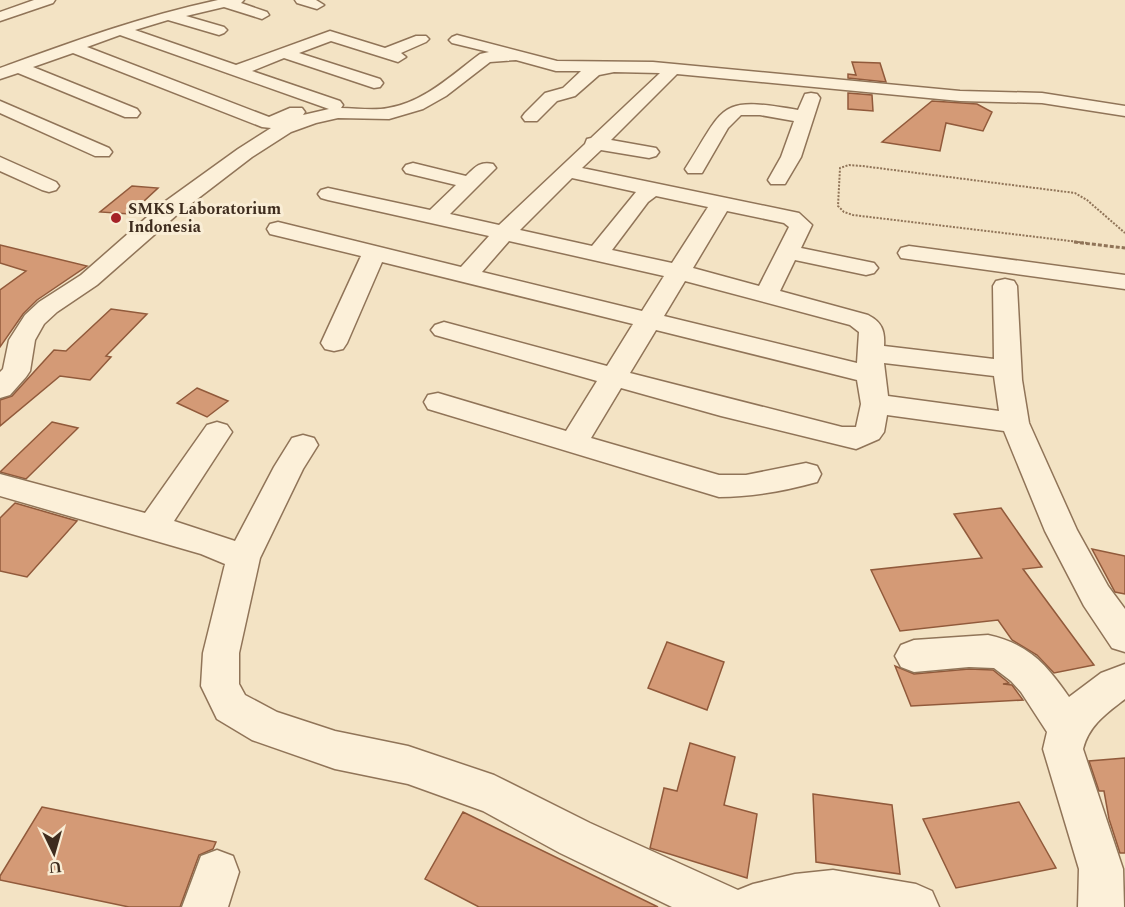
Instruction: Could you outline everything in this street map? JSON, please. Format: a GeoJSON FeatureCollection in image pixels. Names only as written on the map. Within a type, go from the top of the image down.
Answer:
{"type":"FeatureCollection","features":[{"type":"Feature","properties":{"kind":"street"},"geometry":{"type":"LineString","coordinates":[[3,14],[48,0]]}},
{"type":"Feature","properties":{"kind":"street"},"geometry":{"type":"LineString","coordinates":[[302,0],[326,3]]}},
{"type":"Feature","properties":{"kind":"street"},"geometry":{"type":"LineString","coordinates":[[0,74],[120,30],[169,15],[231,2],[262,15]]}},
{"type":"Feature","properties":{"kind":"street"},"geometry":{"type":"LineString","coordinates":[[169,15],[219,30]]}},
{"type":"Feature","properties":{"kind":"street"},"geometry":{"type":"LineString","coordinates":[[72,47],[268,123],[328,103],[120,30]]}},
{"type":"Feature","properties":{"kind":"street"},"geometry":{"type":"LineString","coordinates":[[236,71],[330,36],[392,55],[421,39]]}},
{"type":"Feature","properties":{"kind":"street"},"geometry":{"type":"LineString","coordinates":[[457,40],[505,49],[501,55]]}},
{"type":"Feature","properties":{"kind":"street"},"geometry":{"type":"LineString","coordinates":[[284,53],[374,83]]}},
{"type":"Feature","properties":{"kind":"street"},"geometry":{"type":"LineString","coordinates":[[0,389],[16,371],[22,340],[33,321],[48,307],[89,280],[171,208],[262,142],[291,125],[327,114],[389,114],[417,105],[440,93],[474,64],[486,57],[501,55],[523,56],[556,66],[635,66],[749,88]]}},
{"type":"Feature","properties":{"kind":"street"},"geometry":{"type":"LineString","coordinates":[[18,67],[131,113]]}},
{"type":"Feature","properties":{"kind":"street"},"geometry":{"type":"LineString","coordinates":[[531,117],[551,97],[569,92],[590,73],[597,70],[996,92],[1124,112]]}},
{"type":"Feature","properties":{"kind":"street"},"geometry":{"type":"LineString","coordinates":[[466,276],[504,232],[668,74]]}},
{"type":"Feature","properties":{"kind":"street"},"geometry":{"type":"LineString","coordinates":[[778,180],[790,157],[805,117],[814,83]]}},
{"type":"Feature","properties":{"kind":"street"},"geometry":{"type":"LineString","coordinates":[[996,92],[997,116]]}},
{"type":"Feature","properties":{"kind":"street"},"geometry":{"type":"LineString","coordinates":[[0,106],[102,152]]}},
{"type":"Feature","properties":{"kind":"street"},"geometry":{"type":"LineString","coordinates":[[695,169],[725,121],[734,111],[747,110],[805,117]]}},
{"type":"Feature","properties":{"kind":"street"},"geometry":{"type":"LineString","coordinates":[[594,143],[649,152]]}},
{"type":"Feature","properties":{"kind":"street"},"geometry":{"type":"LineString","coordinates":[[0,163],[50,186]]}},
{"type":"Feature","properties":{"kind":"street"},"geometry":{"type":"LineString","coordinates":[[413,169],[479,176],[435,217]]}},
{"type":"Feature","properties":{"kind":"street"},"geometry":{"type":"LineString","coordinates":[[569,171],[791,218],[801,225],[767,294]]}},
{"type":"Feature","properties":{"kind":"street"},"geometry":{"type":"LineString","coordinates":[[598,253],[641,198],[651,189]]}},
{"type":"Feature","properties":{"kind":"street"},"geometry":{"type":"LineString","coordinates":[[328,194],[680,272],[859,320],[868,325],[872,332],[871,364],[875,404],[869,432],[856,439],[822,433],[444,330]]}},
{"type":"Feature","properties":{"kind":"street"},"geometry":{"type":"LineString","coordinates":[[573,443],[680,272],[720,203]]}},
{"type":"Feature","properties":{"kind":"street"},"geometry":{"type":"LineString","coordinates":[[278,229],[649,321],[871,364],[1009,369]]}},
{"type":"Feature","properties":{"kind":"street"},"geometry":{"type":"LineString","coordinates":[[789,252],[866,268]]}},
{"type":"Feature","properties":{"kind":"street"},"geometry":{"type":"LineString","coordinates":[[334,343],[374,253]]}},
{"type":"Feature","properties":{"kind":"street"},"geometry":{"type":"LineString","coordinates":[[909,253],[1125,282]]}},
{"type":"Feature","properties":{"kind":"street"},"geometry":{"type":"LineString","coordinates":[[1005,286],[1009,369],[1015,423],[1061,531],[1096,596],[1125,637]]}},
{"type":"Feature","properties":{"kind":"street"},"geometry":{"type":"LineString","coordinates":[[438,402],[718,486],[746,486],[806,474]]}},
{"type":"Feature","properties":{"kind":"street"},"geometry":{"type":"LineString","coordinates":[[875,404],[1015,423]]}},
{"type":"Feature","properties":{"kind":"street"},"geometry":{"type":"LineString","coordinates":[[153,527],[217,432]]}},
{"type":"Feature","properties":{"kind":"street"},"geometry":{"type":"LineString","coordinates":[[303,445],[289,467],[243,558],[221,652],[220,686],[231,707],[266,727],[335,750],[408,765],[494,795],[576,838],[722,907]]}},
{"type":"Feature","properties":{"kind":"street"},"geometry":{"type":"LineString","coordinates":[[0,485],[210,544],[243,558]]}},
{"type":"Feature","properties":{"kind":"street"},"geometry":{"type":"LineString","coordinates":[[914,656],[990,651],[1009,658],[1025,670],[1068,729]]}},
{"type":"Feature","properties":{"kind":"street"},"geometry":{"type":"LineString","coordinates":[[1109,883],[1071,780],[1063,748],[1068,729],[1085,707],[1114,685],[1125,681]]}},
{"type":"Feature","properties":{"kind":"street"},"geometry":{"type":"LineString","coordinates":[[753,907],[795,897],[833,893],[916,907]]}},
{"type":"Feature","properties":{"kind":"path"},"geometry":{"type":"LineString","coordinates":[[1125,233],[1076,193],[862,166],[849,165],[840,168],[838,206],[844,212],[853,215],[1125,248]]}},
{"type":"Feature","properties":{"kind":"building"},"geometry":{"type":"Polygon","coordinates":[[[852,62],[880,63],[886,82],[848,78],[848,74],[856,75],[852,62]]]}},
{"type":"Feature","properties":{"kind":"building"},"geometry":{"type":"Polygon","coordinates":[[[848,93],[872,95],[873,111],[848,109],[848,93]]]}},
{"type":"Feature","properties":{"kind":"building"},"geometry":{"type":"Polygon","coordinates":[[[932,101],[977,104],[992,112],[983,131],[946,123],[940,151],[882,142],[932,101]]]}},
{"type":"Feature","properties":{"kind":"building"},"geometry":{"type":"Polygon","coordinates":[[[132,186],[158,188],[130,214],[100,212],[132,186]]]}},
{"type":"Feature","properties":{"kind":"building"},"geometry":{"type":"Polygon","coordinates":[[[0,245],[87,266],[37,300],[23,314],[0,347],[0,290],[26,271],[0,263],[0,245]]]}},
{"type":"Feature","properties":{"kind":"building"},"geometry":{"type":"Polygon","coordinates":[[[111,309],[147,314],[106,356],[111,357],[90,380],[60,376],[0,426],[0,400],[12,396],[54,350],[66,351],[111,309]]]}},
{"type":"Feature","properties":{"kind":"building"},"geometry":{"type":"Polygon","coordinates":[[[197,388],[228,401],[207,417],[177,403],[197,388]]]}},
{"type":"Feature","properties":{"kind":"building"},"geometry":{"type":"Polygon","coordinates":[[[52,422],[78,428],[26,479],[0,472],[52,422]]]}},
{"type":"Feature","properties":{"kind":"building"},"geometry":{"type":"Polygon","coordinates":[[[15,503],[77,521],[27,577],[0,571],[0,518],[15,503]]]}},
{"type":"Feature","properties":{"kind":"building"},"geometry":{"type":"Polygon","coordinates":[[[1001,508],[1042,567],[1023,569],[1094,665],[1054,673],[1037,655],[1012,640],[998,620],[900,631],[871,570],[982,558],[954,514],[1001,508]]]}},
{"type":"Feature","properties":{"kind":"building"},"geometry":{"type":"Polygon","coordinates":[[[1092,549],[1125,556],[1125,594],[1115,592],[1092,549]]]}},
{"type":"Feature","properties":{"kind":"building"},"geometry":{"type":"Polygon","coordinates":[[[667,642],[724,662],[707,710],[648,688],[667,642]]]}},
{"type":"Feature","properties":{"kind":"building"},"geometry":{"type":"Polygon","coordinates":[[[895,666],[914,674],[969,669],[993,670],[1009,683],[1003,684],[1012,685],[1023,700],[911,706],[895,666]]]}},
{"type":"Feature","properties":{"kind":"building"},"geometry":{"type":"Polygon","coordinates":[[[690,743],[735,757],[724,805],[757,814],[747,878],[650,848],[664,788],[677,791],[690,743]]]}},
{"type":"Feature","properties":{"kind":"building"},"geometry":{"type":"Polygon","coordinates":[[[1125,758],[1125,853],[1120,853],[1109,819],[1104,791],[1099,791],[1089,761],[1125,758]]]}},
{"type":"Feature","properties":{"kind":"building"},"geometry":{"type":"Polygon","coordinates":[[[813,794],[892,805],[900,874],[816,862],[813,794]]]}},
{"type":"Feature","properties":{"kind":"building"},"geometry":{"type":"Polygon","coordinates":[[[1019,802],[1056,868],[956,888],[923,819],[1019,802]]]}},
{"type":"Feature","properties":{"kind":"building"},"geometry":{"type":"Polygon","coordinates":[[[42,807],[216,842],[213,849],[199,855],[180,907],[129,907],[0,880],[0,876],[42,807]]]}},
{"type":"Feature","properties":{"kind":"building"},"geometry":{"type":"Polygon","coordinates":[[[463,812],[658,907],[479,907],[425,879],[463,812]]]}},
{"type":"Feature","properties":{"kind":"place","name":"SMKS Laboratorium Indonesia"},"geometry":{"type":"Point","coordinates":[116,218]}}]}
